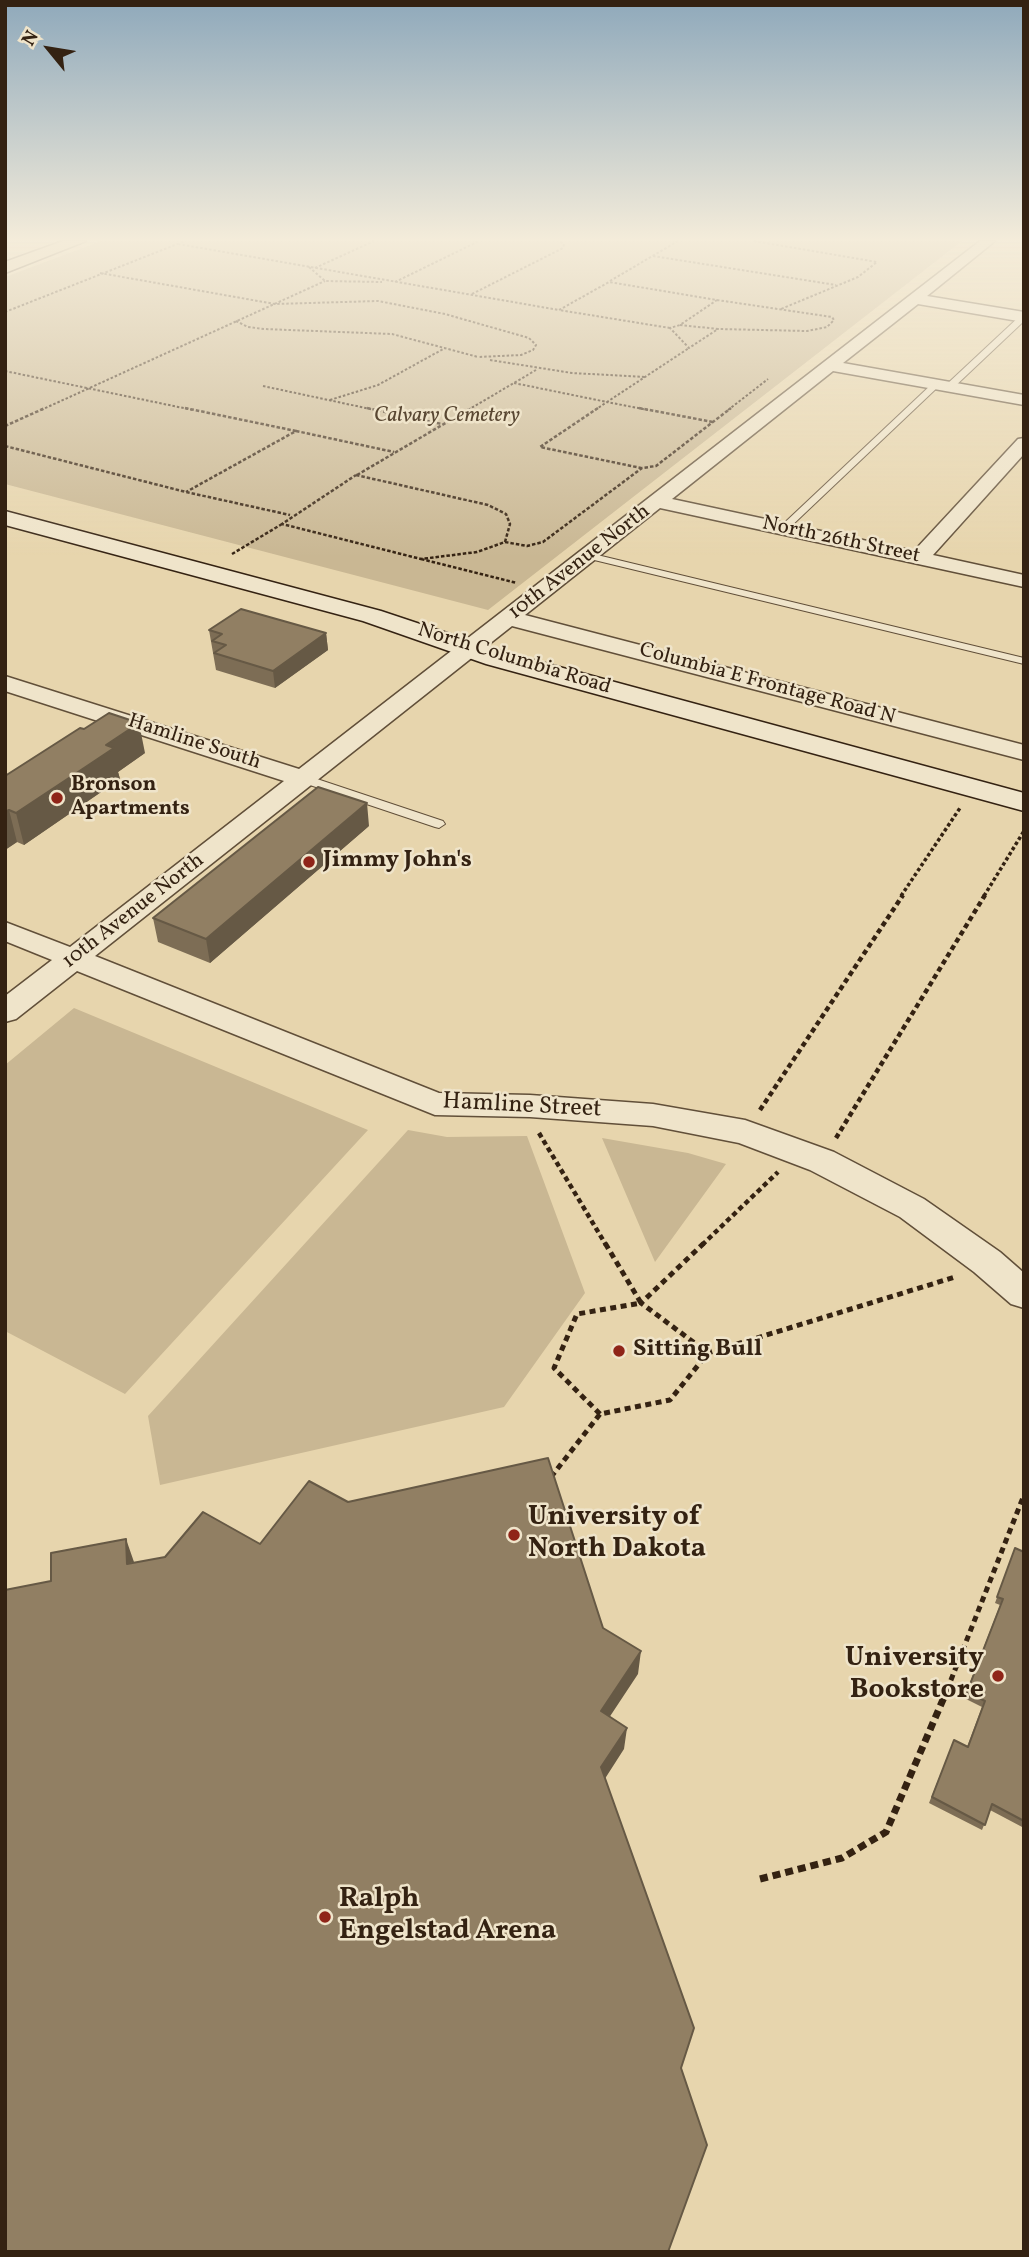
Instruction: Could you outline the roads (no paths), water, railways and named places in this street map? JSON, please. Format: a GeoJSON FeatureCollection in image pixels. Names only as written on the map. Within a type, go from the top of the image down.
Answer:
{"type":"FeatureCollection","features":[{"type":"Feature","properties":{"kind":"main road","name":"North Columbia Road"},"geometry":{"type":"LineString","coordinates":[[5,500],[406,608],[478,642],[1024,802]]}},
{"type":"Feature","properties":{"kind":"main road","name":"North Columbia Road"},"geometry":{"type":"LineString","coordinates":[[5,518],[372,616],[1024,780]]}},
{"type":"Feature","properties":{"kind":"street","name":"10th Avenue North"},"geometry":{"type":"LineString","coordinates":[[5,1012],[856,346]]}},
{"type":"Feature","properties":{"kind":"street"},"geometry":{"type":"LineString","coordinates":[[831,366],[1024,400]]}},
{"type":"Feature","properties":{"kind":"street"},"geometry":{"type":"LineString","coordinates":[[919,558],[1024,443]]}},
{"type":"Feature","properties":{"kind":"street","name":"North 26th Street"},"geometry":{"type":"LineString","coordinates":[[659,502],[1024,581]]}},
{"type":"Feature","properties":{"kind":"street","name":"Columbia E Frontage Road N"},"geometry":{"type":"LineString","coordinates":[[509,618],[1024,753]]}},
{"type":"Feature","properties":{"kind":"street","name":"Hamline South"},"geometry":{"type":"LineString","coordinates":[[5,683],[302,778]]}},
{"type":"Feature","properties":{"kind":"street","name":"Hamline Street"},"geometry":{"type":"LineString","coordinates":[[5,931],[435,1104],[530,1106],[653,1115],[745,1132],[811,1157],[912,1208],[988,1262],[1024,1294]]}},
{"type":"Feature","properties":{"kind":"lane"},"geometry":{"type":"LineString","coordinates":[[783,528],[989,346]]}},
{"type":"Feature","properties":{"kind":"lane"},"geometry":{"type":"LineString","coordinates":[[589,556],[1024,661]]}},
{"type":"Feature","properties":{"kind":"lane"},"geometry":{"type":"LineString","coordinates":[[302,778],[439,824]]}},
{"type":"Feature","properties":{"kind":"place","name":"Bronson Apartments"},"geometry":{"type":"Point","coordinates":[57,798]}},
{"type":"Feature","properties":{"kind":"place","name":"Jimmy John's"},"geometry":{"type":"Point","coordinates":[309,862]}},
{"type":"Feature","properties":{"kind":"place","name":"Sitting Bull"},"geometry":{"type":"Point","coordinates":[619,1351]}},
{"type":"Feature","properties":{"kind":"place","name":"University of North Dakota"},"geometry":{"type":"Point","coordinates":[514,1535]}},
{"type":"Feature","properties":{"kind":"place","name":"University Bookstore"},"geometry":{"type":"Point","coordinates":[998,1676]}},
{"type":"Feature","properties":{"kind":"place","name":"Ralph Engelstad Arena"},"geometry":{"type":"Point","coordinates":[325,1917]}},
{"type":"Feature","properties":{"kind":"park label","name":"Calvary Cemetery"},"geometry":{"type":"Point","coordinates":[447,417]}}]}
